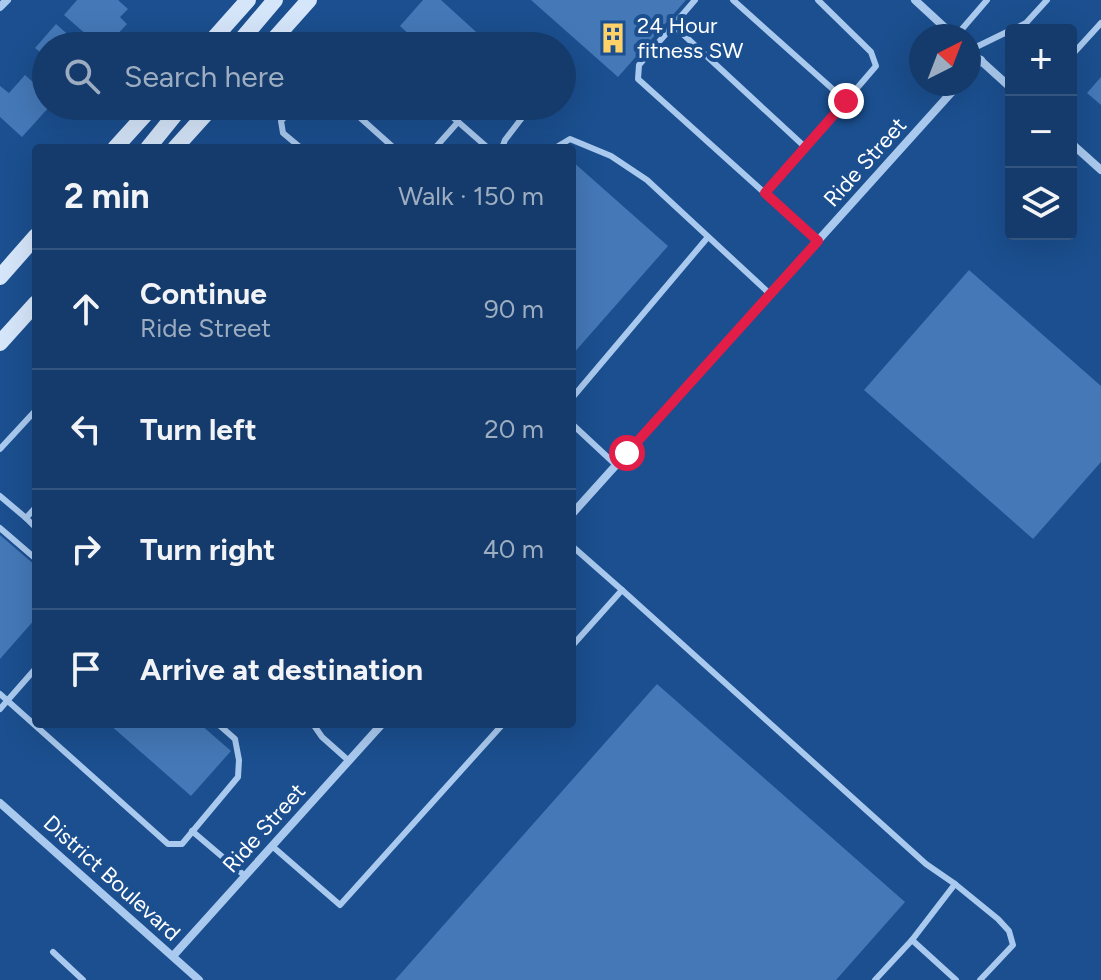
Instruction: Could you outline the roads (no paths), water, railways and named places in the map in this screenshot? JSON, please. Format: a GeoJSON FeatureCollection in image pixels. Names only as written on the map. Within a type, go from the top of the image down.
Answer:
{"type":"FeatureCollection","features":[{"type":"Feature","properties":{"kind":"main road"},"geometry":{"type":"LineString","coordinates":[[219,32],[248,0]]}},
{"type":"Feature","properties":{"kind":"main road"},"geometry":{"type":"LineString","coordinates":[[248,32],[275,0]]}},
{"type":"Feature","properties":{"kind":"main road"},"geometry":{"type":"LineString","coordinates":[[280,32],[309,0]]}},
{"type":"Feature","properties":{"kind":"main road"},"geometry":{"type":"LineString","coordinates":[[119,144],[140,120]]}},
{"type":"Feature","properties":{"kind":"main road"},"geometry":{"type":"LineString","coordinates":[[151,144],[171,120]]}},
{"type":"Feature","properties":{"kind":"main road"},"geometry":{"type":"LineString","coordinates":[[179,144],[200,120]]}},
{"type":"Feature","properties":{"kind":"main road"},"geometry":{"type":"LineString","coordinates":[[0,277],[32,241]]}},
{"type":"Feature","properties":{"kind":"main road"},"geometry":{"type":"LineString","coordinates":[[0,343],[32,307]]}},
{"type":"Feature","properties":{"kind":"street"},"geometry":{"type":"LineString","coordinates":[[0,7],[7,0]]}},
{"type":"Feature","properties":{"kind":"street"},"geometry":{"type":"LineString","coordinates":[[915,0],[942,24]]}},
{"type":"Feature","properties":{"kind":"street"},"geometry":{"type":"LineString","coordinates":[[981,60],[1005,82]]}},
{"type":"Feature","properties":{"kind":"street","name":"Ride Street"},"geometry":{"type":"LineString","coordinates":[[576,510],[948,96]]}},
{"type":"Feature","properties":{"kind":"street"},"geometry":{"type":"LineString","coordinates":[[1077,148],[1101,170]]}},
{"type":"Feature","properties":{"kind":"street","name":"Ride Street"},"geometry":{"type":"LineString","coordinates":[[173,956],[378,728]]}},
{"type":"Feature","properties":{"kind":"street","name":"District Boulevard"},"geometry":{"type":"LineString","coordinates":[[0,803],[199,980]]}},
{"type":"Feature","properties":{"kind":"lane"},"geometry":{"type":"LineString","coordinates":[[695,0],[639,65],[638,79],[818,241]]}},
{"type":"Feature","properties":{"kind":"lane"},"geometry":{"type":"LineString","coordinates":[[733,0],[846,101]]}},
{"type":"Feature","properties":{"kind":"lane"},"geometry":{"type":"LineString","coordinates":[[765,193],[876,66],[871,52],[818,0]]}},
{"type":"Feature","properties":{"kind":"lane"},"geometry":{"type":"LineString","coordinates":[[966,24],[987,0]]}},
{"type":"Feature","properties":{"kind":"lane"},"geometry":{"type":"LineString","coordinates":[[1024,24],[1047,0]]}},
{"type":"Feature","properties":{"kind":"lane"},"geometry":{"type":"LineString","coordinates":[[1077,49],[1101,23]]}},
{"type":"Feature","properties":{"kind":"lane"},"geometry":{"type":"LineString","coordinates":[[673,25],[805,147]]}},
{"type":"Feature","properties":{"kind":"lane"},"geometry":{"type":"LineString","coordinates":[[981,44],[1005,33]]}},
{"type":"Feature","properties":{"kind":"lane"},"geometry":{"type":"LineString","coordinates":[[282,120],[283,133],[296,144]]}},
{"type":"Feature","properties":{"kind":"lane"},"geometry":{"type":"LineString","coordinates":[[363,120],[390,144]]}},
{"type":"Feature","properties":{"kind":"lane"},"geometry":{"type":"LineString","coordinates":[[456,120],[483,144]]}},
{"type":"Feature","properties":{"kind":"lane"},"geometry":{"type":"LineString","coordinates":[[504,144],[520,120]]}},
{"type":"Feature","properties":{"kind":"lane"},"geometry":{"type":"LineString","coordinates":[[439,144],[458,122]]}},
{"type":"Feature","properties":{"kind":"lane"},"geometry":{"type":"LineString","coordinates":[[562,144],[570,139],[611,156],[647,180],[770,294]]}},
{"type":"Feature","properties":{"kind":"lane"},"geometry":{"type":"LineString","coordinates":[[576,393],[708,237]]}},
{"type":"Feature","properties":{"kind":"lane"},"geometry":{"type":"LineString","coordinates":[[0,449],[32,414]]}},
{"type":"Feature","properties":{"kind":"lane"},"geometry":{"type":"LineString","coordinates":[[576,428],[616,465]]}},
{"type":"Feature","properties":{"kind":"lane"},"geometry":{"type":"LineString","coordinates":[[0,496],[32,524]]}},
{"type":"Feature","properties":{"kind":"lane"},"geometry":{"type":"LineString","coordinates":[[26,518],[32,511]]}},
{"type":"Feature","properties":{"kind":"lane"},"geometry":{"type":"LineString","coordinates":[[0,528],[32,556]]}},
{"type":"Feature","properties":{"kind":"lane"},"geometry":{"type":"LineString","coordinates":[[576,550],[915,854],[1009,931],[1013,945],[980,980]]}},
{"type":"Feature","properties":{"kind":"lane"},"geometry":{"type":"LineString","coordinates":[[576,642],[622,590]]}},
{"type":"Feature","properties":{"kind":"lane"},"geometry":{"type":"LineString","coordinates":[[0,709],[32,673]]}},
{"type":"Feature","properties":{"kind":"lane"},"geometry":{"type":"LineString","coordinates":[[0,694],[32,723]]}},
{"type":"Feature","properties":{"kind":"lane"},"geometry":{"type":"LineString","coordinates":[[37,728],[168,844],[182,844],[238,777],[235,739],[223,728]]}},
{"type":"Feature","properties":{"kind":"lane"},"geometry":{"type":"LineString","coordinates":[[316,728],[349,761]]}},
{"type":"Feature","properties":{"kind":"lane"},"geometry":{"type":"LineString","coordinates":[[272,846],[340,905],[499,728]]}},
{"type":"Feature","properties":{"kind":"lane"},"geometry":{"type":"LineString","coordinates":[[192,831],[245,876]]}},
{"type":"Feature","properties":{"kind":"lane"},"geometry":{"type":"LineString","coordinates":[[875,980],[912,940],[955,884]]}},
{"type":"Feature","properties":{"kind":"lane"},"geometry":{"type":"LineString","coordinates":[[912,940],[956,980]]}},
{"type":"Feature","properties":{"kind":"lane"},"geometry":{"type":"LineString","coordinates":[[53,952],[83,980]]}},
{"type":"Feature","properties":{"kind":"place","name":"24 Hour fitness SW"},"geometry":{"type":"Point","coordinates":[613,38]}}]}
